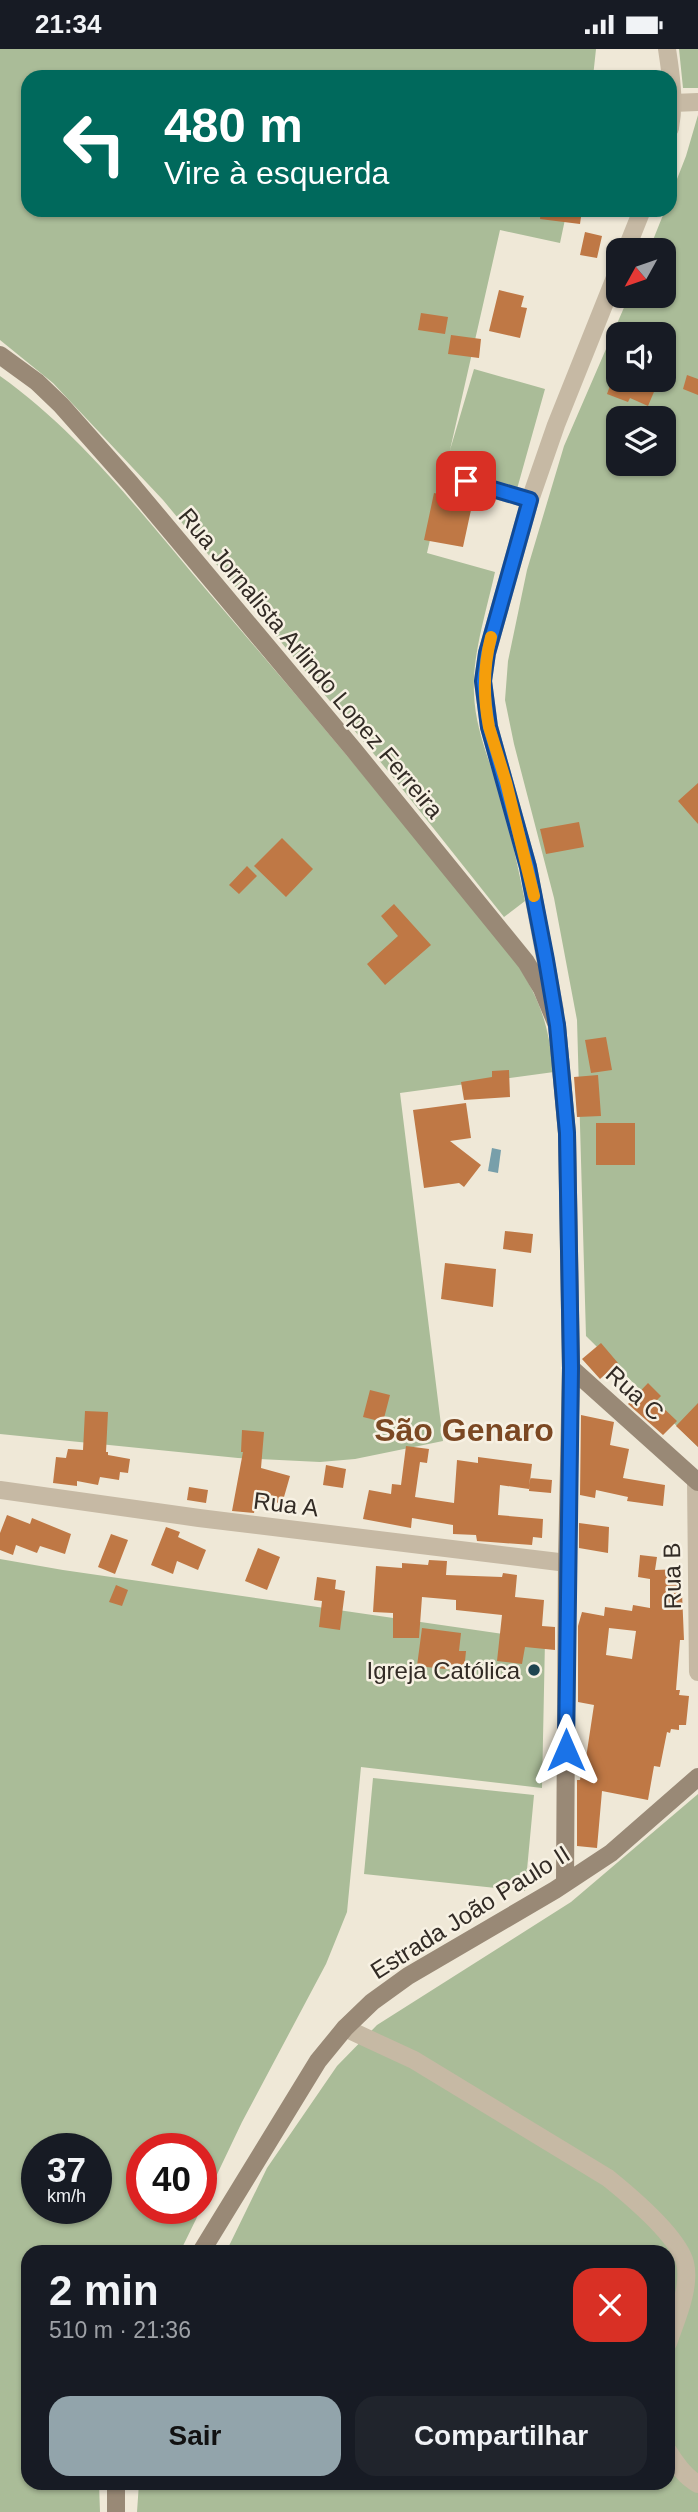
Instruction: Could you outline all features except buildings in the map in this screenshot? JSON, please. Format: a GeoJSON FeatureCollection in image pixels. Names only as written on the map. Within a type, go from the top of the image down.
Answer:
{"type":"FeatureCollection","features":[{"type":"Feature","properties":{"kind":"street"},"geometry":{"type":"LineString","coordinates":[[667,49],[669,70]]}},
{"type":"Feature","properties":{"kind":"street"},"geometry":{"type":"LineString","coordinates":[[677,103],[698,102]]}},
{"type":"Feature","properties":{"kind":"street"},"geometry":{"type":"LineString","coordinates":[[631,238],[639,217]]}},
{"type":"Feature","properties":{"kind":"street"},"geometry":{"type":"LineString","coordinates":[[557,1025],[528,867],[492,740],[484,703],[483,681],[487,653],[530,500],[556,425],[606,300]]}},
{"type":"Feature","properties":{"kind":"street","name":"Rua Jornalista Arlindo Lopez Ferreira"},"geometry":{"type":"LineString","coordinates":[[0,355],[37,382],[61,405],[249,624],[526,962],[542,989],[557,1025],[567,1133],[571,1368],[565,1883]]}},
{"type":"Feature","properties":{"kind":"street"},"geometry":{"type":"LineString","coordinates":[[466,481],[530,500]]}},
{"type":"Feature","properties":{"kind":"street","name":"Rua C"},"geometry":{"type":"LineString","coordinates":[[571,1368],[697,1481]]}},
{"type":"Feature","properties":{"kind":"street","name":"Rua B"},"geometry":{"type":"LineString","coordinates":[[697,1481],[698,1672]]}},
{"type":"Feature","properties":{"kind":"street","name":"Rua A"},"geometry":{"type":"LineString","coordinates":[[0,1490],[199,1518],[567,1563]]}},
{"type":"Feature","properties":{"kind":"street","name":"Estrada João Paulo II"},"geometry":{"type":"LineString","coordinates":[[205,2245],[318,2060],[372,2002],[408,1976],[611,1853],[698,1777]]}},
{"type":"Feature","properties":{"kind":"street"},"geometry":{"type":"LineString","coordinates":[[345,2028],[425,2067],[598,2172],[633,2199],[673,2241],[685,2262],[685,2285],[675,2319]]}},
{"type":"Feature","properties":{"kind":"street"},"geometry":{"type":"LineString","coordinates":[[675,2462],[698,2484]]}},
{"type":"Feature","properties":{"kind":"street"},"geometry":{"type":"LineString","coordinates":[[116,2490],[116,2512]]}},
{"type":"Feature","properties":{"kind":"green space"},"geometry":{"type":"Polygon","coordinates":[[[0,49],[596,49],[594,70],[21,70],[21,217],[566,217],[560,243],[500,230],[450,450],[474,369],[545,389],[517,489],[446,470],[427,553],[495,572],[478,648],[474,678],[475,706],[507,818],[525,901],[504,917],[388,771],[163,500],[53,383],[0,340],[0,49]]]}},
{"type":"Feature","properties":{"kind":"green space"},"geometry":{"type":"Polygon","coordinates":[[[679,49],[698,49],[698,88],[683,88],[679,49]]]}},
{"type":"Feature","properties":{"kind":"green space"},"geometry":{"type":"Polygon","coordinates":[[[698,115],[698,1447],[586,1336],[577,1020],[554,898],[505,700],[508,661],[527,570],[564,446],[606,349],[606,392],[676,392],[676,322],[618,322],[624,308],[676,308],[676,238],[654,238],[662,217],[677,217],[677,179],[698,115]]]}},
{"type":"Feature","properties":{"kind":"green space"},"geometry":{"type":"Polygon","coordinates":[[[0,376],[58,424],[136,506],[515,960],[537,1001],[546,1026],[554,1072],[400,1093],[443,1441],[355,1459],[320,1462],[238,1458],[0,1434],[0,376]]]}},
{"type":"Feature","properties":{"kind":"green space"},"geometry":{"type":"Polygon","coordinates":[[[0,1559],[545,1640],[542,1788],[361,1767],[347,1912],[326,1964],[217,2174],[217,2133],[126,2133],[126,2224],[194,2224],[183,2245],[21,2245],[21,2490],[99,2490],[100,2512],[0,2512],[0,1559]]]}},
{"type":"Feature","properties":{"kind":"green space"},"geometry":{"type":"Polygon","coordinates":[[[373,1778],[534,1795],[525,1891],[364,1874],[373,1778]]]}},
{"type":"Feature","properties":{"kind":"green space"},"geometry":{"type":"Polygon","coordinates":[[[698,1794],[698,2512],[137,2512],[139,2490],[675,2490],[675,2245],[229,2245],[267,2168],[337,2066],[377,2025],[571,1902],[698,1794]]]}},
{"type":"Feature","properties":{"kind":"water"},"geometry":{"type":"Polygon","coordinates":[[[492,1148],[501,1150],[498,1173],[488,1171],[492,1148]]]}},
{"type":"Feature","properties":{"kind":"slow traffic"},"geometry":{"type":"LineString","coordinates":[[491,637],[483,681],[484,703],[534,896]]}},
{"type":"Feature","properties":{"kind":"place","name":"Igreja Católica"},"geometry":{"type":"Point","coordinates":[534,1670]}},
{"type":"Feature","properties":{"kind":"district","name":"São Genaro"},"geometry":{"type":"Point","coordinates":[464,1430]}},
{"type":"Feature","properties":{"kind":"route"},"geometry":{"type":"LineString","coordinates":[[466,481],[530,500],[487,653],[483,681],[489,727],[528,867],[543,940],[557,1025],[567,1133],[571,1368],[566,1750]]}}]}
